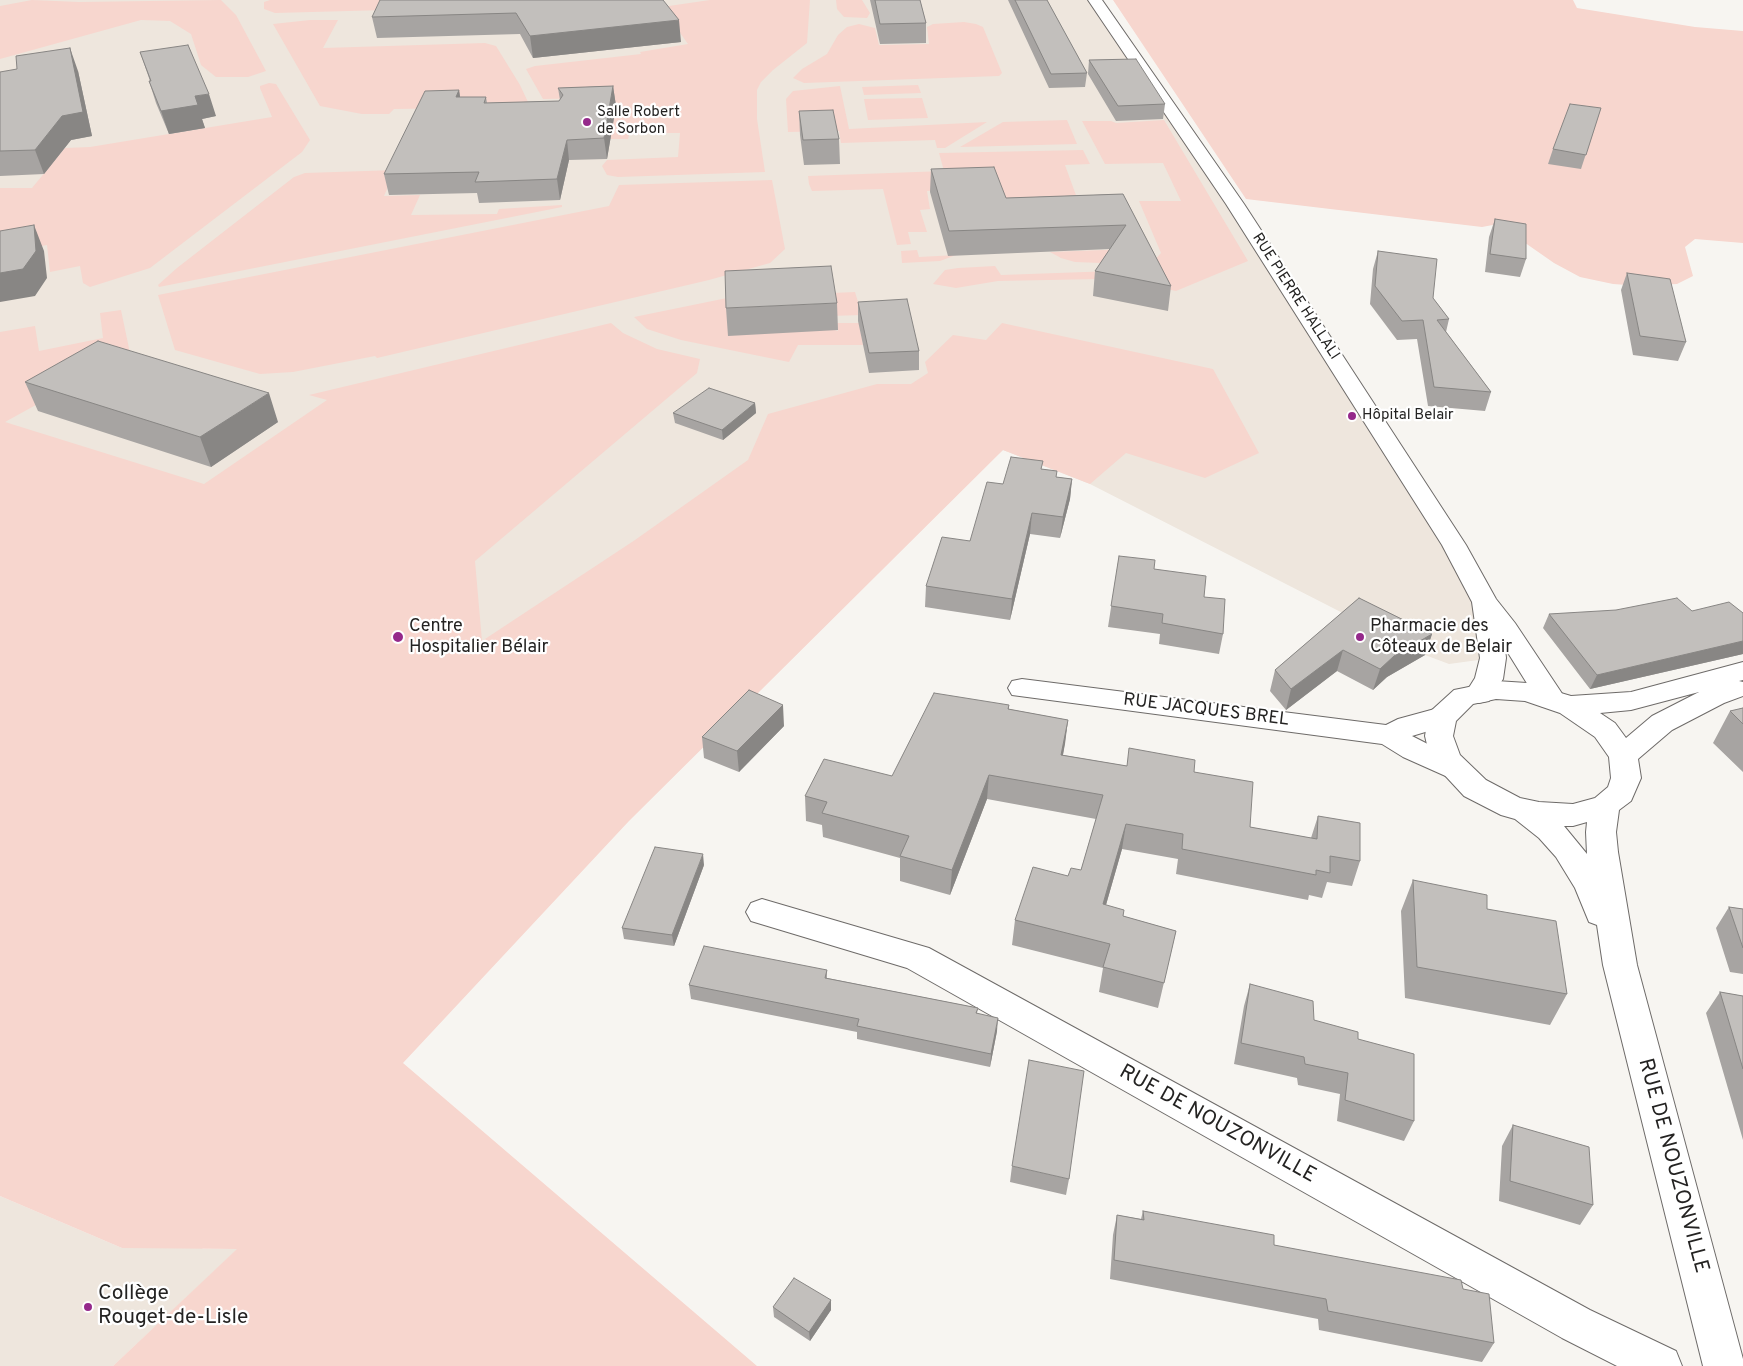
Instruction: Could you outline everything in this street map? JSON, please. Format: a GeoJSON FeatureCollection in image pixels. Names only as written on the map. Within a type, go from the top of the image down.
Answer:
{"type":"FeatureCollection","features":[{"type":"Feature","properties":{"kind":"street","name":"RUE PIERRE HALLALI"},"geometry":{"type":"LineString","coordinates":[[1095,0],[1235,204],[1454,545],[1484,602],[1561,703]]}},
{"type":"Feature","properties":{"kind":"street","name":"RUE PIERRE HALLALI"},"geometry":{"type":"LineString","coordinates":[[1479,694],[1489,680],[1493,658],[1484,602]]}},
{"type":"Feature","properties":{"kind":"street"},"geometry":{"type":"LineString","coordinates":[[1561,703],[1631,701],[1743,671]]}},
{"type":"Feature","properties":{"kind":"street"},"geometry":{"type":"LineString","coordinates":[[1623,756],[1662,723],[1714,696],[1743,686]]}},
{"type":"Feature","properties":{"kind":"street","name":"RUE JACQUES BREL"},"geometry":{"type":"LineString","coordinates":[[1022,688],[1389,735],[1413,750],[1459,772]]}},
{"type":"Feature","properties":{"kind":"street"},"geometry":{"type":"LineString","coordinates":[[1389,735],[1408,726],[1442,717],[1464,697],[1496,690],[1527,692],[1561,703],[1605,730],[1623,756],[1626,778],[1620,793],[1605,806]]}},
{"type":"Feature","properties":{"kind":"street","name":"RUE DE NOUZONVILLE"},"geometry":{"type":"LineString","coordinates":[[1442,717],[1439,736],[1442,749],[1449,762],[1475,788],[1512,807],[1526,811],[1574,815],[1605,806],[1601,832],[1602,852],[1620,965],[1724,1366]]}},
{"type":"Feature","properties":{"kind":"street","name":"RUE DE NOUZONVILLE"},"geometry":{"type":"LineString","coordinates":[[1526,811],[1550,830],[1567,849],[1590,885],[1620,965]]}},
{"type":"Feature","properties":{"kind":"street","name":"RUE DE NOUZONVILLE"},"geometry":{"type":"LineString","coordinates":[[762,912],[917,958],[1576,1324],[1661,1366]]}},
{"type":"Feature","properties":{"kind":"shaded area","name":"Centre Hospitalier Bélair"},"geometry":{"type":"Polygon","coordinates":[[[0,0],[1099,0],[1454,545],[1493,658],[1449,664],[1425,655],[1090,484],[1003,450],[818,616],[202,1249],[238,1249],[113,1366],[0,1366],[0,1196],[122,1248],[198,1248],[0,1052],[0,0]]]}},
{"type":"Feature","properties":{"kind":"shaded area"},"geometry":{"type":"Polygon","coordinates":[[[32,0],[79,2],[221,0],[236,15],[266,71],[248,77],[216,77],[201,65],[191,34],[170,21],[141,20],[0,59],[0,6],[32,0]]]}},
{"type":"Feature","properties":{"kind":"shaded area"},"geometry":{"type":"Polygon","coordinates":[[[270,0],[390,0],[386,10],[275,13],[264,9],[264,2],[270,0]]]}},
{"type":"Feature","properties":{"kind":"shaded area"},"geometry":{"type":"Polygon","coordinates":[[[710,0],[810,0],[807,43],[773,70],[761,82],[757,90],[757,119],[765,172],[618,177],[607,175],[602,166],[607,160],[678,157],[680,133],[653,131],[645,134],[629,135],[628,139],[610,139],[616,106],[601,98],[543,99],[526,69],[535,66],[641,54],[640,52],[688,44],[671,20],[648,9],[710,0]]]}},
{"type":"Feature","properties":{"kind":"shaded area"},"geometry":{"type":"Polygon","coordinates":[[[836,0],[862,0],[870,13],[867,18],[844,17],[837,9],[836,0]]]}},
{"type":"Feature","properties":{"kind":"shaded area"},"geometry":{"type":"Polygon","coordinates":[[[1113,0],[1573,0],[1577,8],[1695,27],[1743,31],[1743,243],[1695,239],[1685,247],[1693,276],[1677,284],[1642,286],[1613,284],[1580,277],[1554,263],[1498,224],[1482,227],[1246,199],[1113,0]]]}},
{"type":"Feature","properties":{"kind":"shaded area"},"geometry":{"type":"Polygon","coordinates":[[[310,20],[338,20],[323,48],[485,43],[496,46],[528,102],[468,108],[394,109],[389,114],[362,114],[320,106],[273,24],[310,20]]]}},
{"type":"Feature","properties":{"kind":"shaded area"},"geometry":{"type":"Polygon","coordinates":[[[964,22],[983,27],[1002,73],[999,76],[804,83],[793,78],[802,69],[827,54],[838,35],[847,27],[859,24],[875,28],[879,45],[929,44],[927,27],[933,24],[964,22]]]}},
{"type":"Feature","properties":{"kind":"shaded area"},"geometry":{"type":"Polygon","coordinates":[[[269,83],[276,84],[310,140],[302,152],[150,268],[90,287],[83,283],[80,266],[50,272],[47,245],[0,253],[0,188],[32,188],[65,148],[90,147],[272,117],[260,88],[260,86],[269,83]]]}},
{"type":"Feature","properties":{"kind":"shaded area"},"geometry":{"type":"Polygon","coordinates":[[[918,85],[921,93],[864,95],[862,87],[918,85]]]}},
{"type":"Feature","properties":{"kind":"shaded area"},"geometry":{"type":"Polygon","coordinates":[[[840,86],[849,129],[987,122],[945,148],[937,148],[935,140],[841,143],[839,131],[788,132],[786,99],[793,91],[840,86]]]}},
{"type":"Feature","properties":{"kind":"shaded area"},"geometry":{"type":"Polygon","coordinates":[[[922,98],[928,118],[868,120],[864,99],[922,98]]]}},
{"type":"Feature","properties":{"kind":"shaded area"},"geometry":{"type":"Polygon","coordinates":[[[1067,120],[1077,144],[960,147],[1003,122],[1067,120]]]}},
{"type":"Feature","properties":{"kind":"shaded area"},"geometry":{"type":"Polygon","coordinates":[[[1164,120],[1248,261],[1176,291],[1123,280],[1099,279],[998,281],[956,288],[933,284],[945,270],[958,268],[995,266],[1001,275],[1113,271],[1154,261],[1161,253],[1139,201],[1181,201],[1163,163],[1105,164],[1082,121],[1111,121],[1116,123],[1164,120]]]}},
{"type":"Feature","properties":{"kind":"shaded area"},"geometry":{"type":"Polygon","coordinates":[[[1083,150],[1090,164],[1065,165],[1077,198],[1021,228],[997,188],[927,191],[930,209],[920,210],[927,232],[908,232],[911,244],[897,245],[883,189],[812,191],[808,176],[944,171],[939,153],[1083,150]]]}},
{"type":"Feature","properties":{"kind":"shaded area"},"geometry":{"type":"Polygon","coordinates":[[[457,168],[394,173],[384,196],[420,195],[411,215],[497,214],[499,209],[562,205],[562,207],[159,287],[158,285],[294,177],[305,173],[457,168]]]}},
{"type":"Feature","properties":{"kind":"shaded area"},"geometry":{"type":"Polygon","coordinates":[[[772,180],[785,249],[770,263],[709,280],[377,358],[375,356],[293,372],[260,374],[175,350],[158,295],[609,206],[619,185],[772,180]]]}},
{"type":"Feature","properties":{"kind":"shaded area"},"geometry":{"type":"Polygon","coordinates":[[[1131,249],[1129,260],[1101,263],[1075,262],[1050,252],[1131,249]]]}},
{"type":"Feature","properties":{"kind":"shaded area"},"geometry":{"type":"Polygon","coordinates":[[[917,250],[919,257],[956,255],[940,261],[902,263],[901,251],[917,250]]]}},
{"type":"Feature","properties":{"kind":"shaded area"},"geometry":{"type":"Polygon","coordinates":[[[855,292],[862,315],[830,316],[832,293],[855,292]]]}},
{"type":"Feature","properties":{"kind":"shaded area"},"geometry":{"type":"Polygon","coordinates":[[[727,298],[838,331],[837,323],[859,323],[863,345],[798,345],[789,362],[681,340],[647,329],[634,317],[727,298]]]}},
{"type":"Feature","properties":{"kind":"shaded area"},"geometry":{"type":"Polygon","coordinates":[[[121,310],[130,353],[5,422],[204,484],[327,400],[309,395],[611,323],[623,333],[657,349],[700,359],[697,373],[475,561],[482,641],[635,540],[748,460],[768,414],[877,384],[911,384],[928,373],[925,362],[953,335],[986,340],[1002,323],[1213,369],[1259,453],[1205,478],[1126,453],[1090,484],[1003,450],[629,821],[403,1063],[757,1366],[113,1366],[237,1249],[122,1248],[0,1196],[0,332],[35,326],[39,351],[103,338],[100,313],[121,310]]]}},
{"type":"Feature","properties":{"kind":"building"},"geometry":{"type":"Polygon","coordinates":[[[380,0],[663,0],[679,20],[530,36],[516,13],[372,17],[380,0]]]}},
{"type":"Feature","properties":{"kind":"building"},"geometry":{"type":"Polygon","coordinates":[[[875,0],[920,0],[926,23],[880,24],[875,0]]]}},
{"type":"Feature","properties":{"kind":"building"},"geometry":{"type":"Polygon","coordinates":[[[1015,0],[1047,0],[1087,73],[1051,74],[1015,0]]]}},
{"type":"Feature","properties":{"kind":"building"},"geometry":{"type":"Polygon","coordinates":[[[188,45],[209,94],[195,96],[198,105],[161,111],[140,52],[188,45]]]}},
{"type":"Feature","properties":{"kind":"building"},"geometry":{"type":"Polygon","coordinates":[[[70,48],[83,112],[62,116],[35,150],[0,151],[0,72],[17,69],[16,56],[70,48]]]}},
{"type":"Feature","properties":{"kind":"building"},"geometry":{"type":"Polygon","coordinates":[[[1136,59],[1165,104],[1118,106],[1089,60],[1136,59]]]}},
{"type":"Feature","properties":{"kind":"building"},"geometry":{"type":"Polygon","coordinates":[[[613,86],[604,138],[567,140],[557,179],[475,182],[479,172],[384,174],[425,91],[459,90],[456,97],[486,97],[484,103],[559,101],[563,95],[558,88],[613,86]]]}},
{"type":"Feature","properties":{"kind":"building"},"geometry":{"type":"Polygon","coordinates":[[[1570,104],[1601,108],[1586,155],[1553,149],[1570,104]]]}},
{"type":"Feature","properties":{"kind":"building"},"geometry":{"type":"Polygon","coordinates":[[[833,110],[839,139],[803,140],[799,111],[833,110]]]}},
{"type":"Feature","properties":{"kind":"building"},"geometry":{"type":"Polygon","coordinates":[[[994,167],[1006,198],[1123,194],[1171,286],[1095,271],[1126,225],[949,231],[931,169],[994,167]]]}},
{"type":"Feature","properties":{"kind":"building"},"geometry":{"type":"Polygon","coordinates":[[[1495,219],[1526,224],[1526,259],[1490,254],[1495,219]]]}},
{"type":"Feature","properties":{"kind":"building"},"geometry":{"type":"Polygon","coordinates":[[[34,225],[36,251],[23,269],[0,273],[0,231],[34,225]]]}},
{"type":"Feature","properties":{"kind":"building"},"geometry":{"type":"Polygon","coordinates":[[[1378,251],[1437,259],[1433,298],[1449,319],[1437,320],[1491,392],[1434,387],[1423,320],[1402,321],[1375,286],[1378,251]]]}},
{"type":"Feature","properties":{"kind":"building"},"geometry":{"type":"Polygon","coordinates":[[[831,266],[837,303],[726,308],[725,271],[831,266]]]}},
{"type":"Feature","properties":{"kind":"building"},"geometry":{"type":"Polygon","coordinates":[[[1627,273],[1670,279],[1686,342],[1640,336],[1627,273]]]}},
{"type":"Feature","properties":{"kind":"building"},"geometry":{"type":"Polygon","coordinates":[[[907,299],[919,351],[869,353],[858,302],[907,299]]]}},
{"type":"Feature","properties":{"kind":"building"},"geometry":{"type":"Polygon","coordinates":[[[98,341],[269,393],[200,437],[25,382],[98,341]]]}},
{"type":"Feature","properties":{"kind":"building"},"geometry":{"type":"Polygon","coordinates":[[[709,388],[755,403],[722,430],[673,413],[709,388]]]}},
{"type":"Feature","properties":{"kind":"building"},"geometry":{"type":"Polygon","coordinates":[[[1011,457],[1043,461],[1041,469],[1057,471],[1056,477],[1072,479],[1063,517],[1032,513],[1012,599],[926,586],[942,537],[970,541],[987,482],[1003,484],[1011,457]]]}},
{"type":"Feature","properties":{"kind":"building"},"geometry":{"type":"Polygon","coordinates":[[[1119,556],[1155,560],[1154,569],[1206,576],[1204,597],[1225,599],[1223,634],[1162,623],[1163,614],[1111,606],[1119,556]]]}},
{"type":"Feature","properties":{"kind":"building"},"geometry":{"type":"Polygon","coordinates":[[[1359,598],[1432,634],[1394,656],[1380,669],[1343,650],[1291,689],[1275,670],[1359,598]]]}},
{"type":"Feature","properties":{"kind":"building"},"geometry":{"type":"Polygon","coordinates":[[[1677,598],[1692,611],[1729,602],[1743,613],[1743,641],[1597,675],[1549,614],[1616,610],[1677,598]]]}},
{"type":"Feature","properties":{"kind":"building"},"geometry":{"type":"Polygon","coordinates":[[[749,690],[783,705],[737,751],[702,737],[749,690]]]}},
{"type":"Feature","properties":{"kind":"building"},"geometry":{"type":"Polygon","coordinates":[[[934,693],[1009,705],[1008,709],[1068,720],[1061,755],[1127,766],[1129,748],[1195,760],[1194,772],[1253,782],[1250,827],[1317,839],[1318,816],[1360,823],[1360,861],[1330,856],[1330,873],[1316,870],[1316,875],[1182,849],[1183,834],[1126,824],[1103,904],[1124,910],[1123,916],[1176,931],[1164,983],[1103,967],[1110,944],[1015,920],[1033,867],[1068,876],[1071,868],[1081,870],[1103,795],[989,775],[952,870],[900,856],[909,836],[822,813],[827,802],[805,796],[824,759],[892,776],[934,693]]]}},
{"type":"Feature","properties":{"kind":"building"},"geometry":{"type":"Polygon","coordinates":[[[1743,708],[1743,724],[1730,711],[1743,708]]]}},
{"type":"Feature","properties":{"kind":"building"},"geometry":{"type":"Polygon","coordinates":[[[655,847],[703,854],[672,935],[622,928],[655,847]]]}},
{"type":"Feature","properties":{"kind":"building"},"geometry":{"type":"Polygon","coordinates":[[[1413,880],[1487,895],[1487,909],[1556,921],[1567,994],[1417,967],[1413,880]]]}},
{"type":"Feature","properties":{"kind":"building"},"geometry":{"type":"Polygon","coordinates":[[[1729,907],[1743,909],[1743,948],[1729,907]]]}},
{"type":"Feature","properties":{"kind":"building"},"geometry":{"type":"Polygon","coordinates":[[[704,946],[827,970],[825,978],[978,1008],[976,1013],[998,1018],[991,1054],[857,1026],[859,1019],[689,985],[704,946]]]}},
{"type":"Feature","properties":{"kind":"building"},"geometry":{"type":"Polygon","coordinates":[[[1250,984],[1313,1001],[1314,1020],[1358,1032],[1358,1039],[1414,1054],[1414,1121],[1345,1100],[1348,1073],[1305,1064],[1304,1057],[1241,1043],[1250,984]]]}},
{"type":"Feature","properties":{"kind":"building"},"geometry":{"type":"Polygon","coordinates":[[[1720,992],[1743,996],[1743,1069],[1720,992]]]}},
{"type":"Feature","properties":{"kind":"building"},"geometry":{"type":"Polygon","coordinates":[[[1029,1060],[1084,1071],[1069,1179],[1012,1166],[1029,1060]]]}},
{"type":"Feature","properties":{"kind":"building"},"geometry":{"type":"Polygon","coordinates":[[[1513,1125],[1589,1147],[1593,1205],[1510,1181],[1513,1125]]]}},
{"type":"Feature","properties":{"kind":"building"},"geometry":{"type":"Polygon","coordinates":[[[1143,1211],[1274,1235],[1274,1245],[1461,1280],[1463,1289],[1489,1294],[1494,1343],[1328,1311],[1326,1299],[1114,1260],[1117,1215],[1144,1220],[1143,1211]]]}},
{"type":"Feature","properties":{"kind":"building"},"geometry":{"type":"Polygon","coordinates":[[[794,1278],[831,1300],[809,1332],[773,1307],[794,1278]]]}},
{"type":"Feature","properties":{"kind":"place","name":"Salle Robert de Sorbon"},"geometry":{"type":"Point","coordinates":[587,122]}},
{"type":"Feature","properties":{"kind":"place","name":"Hôpital Belair"},"geometry":{"type":"Point","coordinates":[1352,416]}},
{"type":"Feature","properties":{"kind":"place","name":"Centre Hospitalier Bélair"},"geometry":{"type":"Point","coordinates":[398,637]}},
{"type":"Feature","properties":{"kind":"place","name":"Pharmacie des Côteaux de Belair"},"geometry":{"type":"Point","coordinates":[1360,637]}},
{"type":"Feature","properties":{"kind":"place","name":"Collège Rouget-de-Lisle"},"geometry":{"type":"Point","coordinates":[88,1307]}}]}
